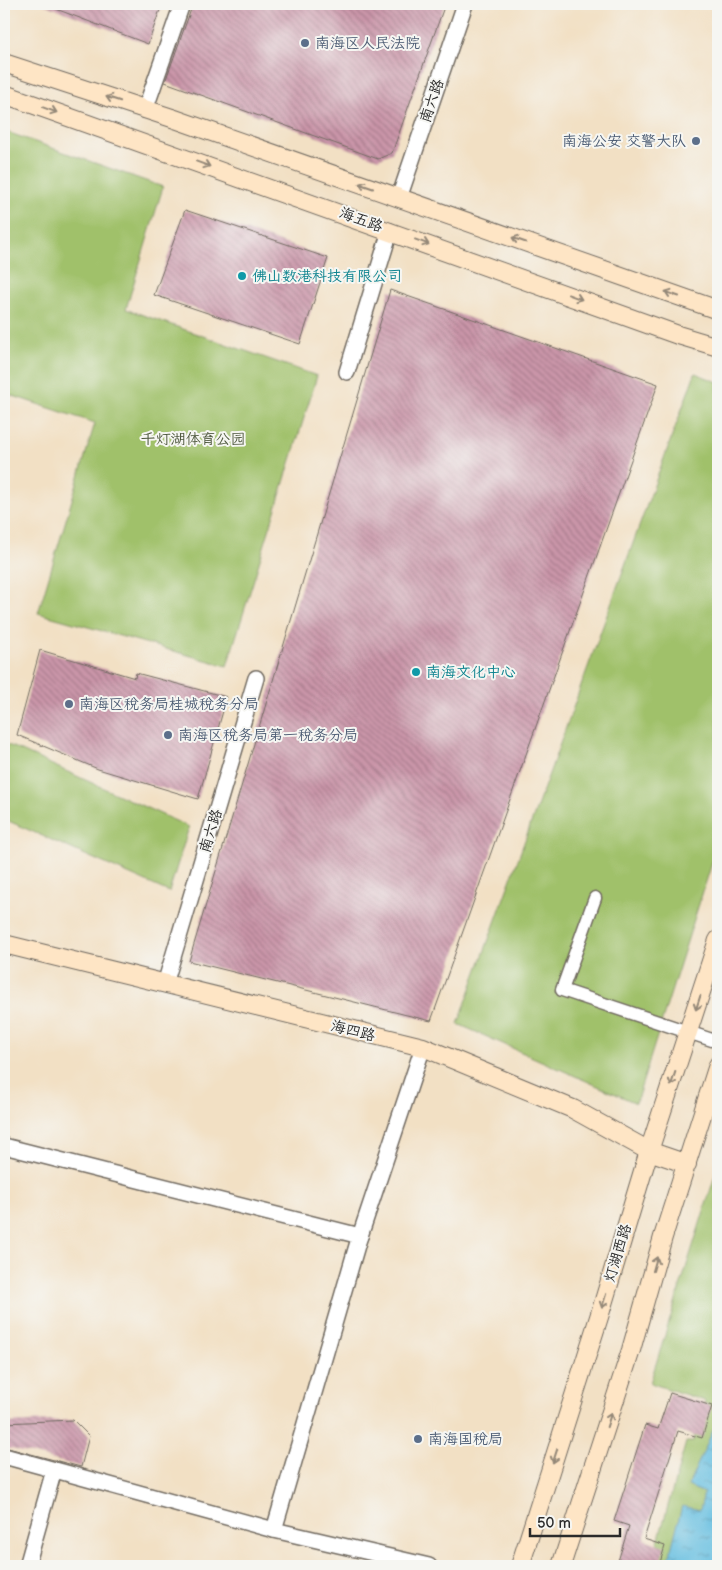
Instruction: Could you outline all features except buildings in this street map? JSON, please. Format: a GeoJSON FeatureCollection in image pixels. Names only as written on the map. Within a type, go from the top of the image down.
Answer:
{"type":"FeatureCollection","features":[{"type":"Feature","properties":{"kind":"main road"},"geometry":{"type":"LineString","coordinates":[[4,63],[145,110],[718,310]]}},
{"type":"Feature","properties":{"kind":"main road","name":"海五路"},"geometry":{"type":"LineString","coordinates":[[4,94],[678,335],[718,347]]}},
{"type":"Feature","properties":{"kind":"main road","name":"灯湖西路"},"geometry":{"type":"LineString","coordinates":[[520,1566],[599,1317],[649,1151],[718,940]]}},
{"type":"Feature","properties":{"kind":"main road","name":"海四路"},"geometry":{"type":"LineString","coordinates":[[4,945],[422,1048],[574,1109],[649,1151],[686,1164]]}},
{"type":"Feature","properties":{"kind":"main road"},"geometry":{"type":"LineString","coordinates":[[561,1566],[631,1350],[663,1237],[718,1065]]}},
{"type":"Feature","properties":{"kind":"street"},"geometry":{"type":"LineString","coordinates":[[145,110],[182,4]]}},
{"type":"Feature","properties":{"kind":"street","name":"南六路"},"geometry":{"type":"LineString","coordinates":[[399,198],[465,4]]}},
{"type":"Feature","properties":{"kind":"street"},"geometry":{"type":"LineString","coordinates":[[347,372],[390,231]]}},
{"type":"Feature","properties":{"kind":"street","name":"南六路"},"geometry":{"type":"LineString","coordinates":[[165,984],[256,678]]}},
{"type":"Feature","properties":{"kind":"street"},"geometry":{"type":"LineString","coordinates":[[595,898],[562,990],[718,1042]]}},
{"type":"Feature","properties":{"kind":"street"},"geometry":{"type":"LineString","coordinates":[[274,1530],[360,1236],[422,1048]]}},
{"type":"Feature","properties":{"kind":"street"},"geometry":{"type":"LineString","coordinates":[[4,1146],[360,1236]]}},
{"type":"Feature","properties":{"kind":"street"},"geometry":{"type":"LineString","coordinates":[[4,1456],[274,1530],[373,1560],[429,1566]]}},
{"type":"Feature","properties":{"kind":"street"},"geometry":{"type":"LineString","coordinates":[[27,1566],[54,1470]]}},
{"type":"Feature","properties":{"kind":"green space","name":"千灯湖体育公园"},"geometry":{"type":"Polygon","coordinates":[[[4,131],[163,187],[126,309],[317,376],[227,666],[38,613],[95,423],[4,393],[4,131]]]}},
{"type":"Feature","properties":{"kind":"green space"},"geometry":{"type":"Polygon","coordinates":[[[695,373],[718,382],[718,844],[636,1103],[458,1024],[695,373]]]}},
{"type":"Feature","properties":{"kind":"green space"},"geometry":{"type":"Polygon","coordinates":[[[4,743],[189,827],[169,892],[4,819],[4,743]]]}},
{"type":"Feature","properties":{"kind":"green space"},"geometry":{"type":"Polygon","coordinates":[[[718,1166],[718,1566],[651,1566],[686,1442],[693,1442],[705,1401],[650,1383],[718,1166]]]}},
{"type":"Feature","properties":{"kind":"water"},"geometry":{"type":"Polygon","coordinates":[[[718,1419],[718,1566],[667,1566],[682,1506],[700,1510],[704,1493],[688,1486],[718,1419]]]}},
{"type":"Feature","properties":{"kind":"place","name":"南海区人民法院"},"geometry":{"type":"Point","coordinates":[305,43]}},
{"type":"Feature","properties":{"kind":"place","name":"南海公安 交警大队"},"geometry":{"type":"Point","coordinates":[696,141]}},
{"type":"Feature","properties":{"kind":"place","name":"佛山数港科技有限公司"},"geometry":{"type":"Point","coordinates":[242,276]}},
{"type":"Feature","properties":{"kind":"place","name":"南海文化中心"},"geometry":{"type":"Point","coordinates":[416,672]}},
{"type":"Feature","properties":{"kind":"place","name":"南海区税务局桂城税务分局"},"geometry":{"type":"Point","coordinates":[69,704]}},
{"type":"Feature","properties":{"kind":"place","name":"南海区税务局第一税务分局"},"geometry":{"type":"Point","coordinates":[168,735]}},
{"type":"Feature","properties":{"kind":"place","name":"南海国税局"},"geometry":{"type":"Point","coordinates":[418,1439]}}]}
